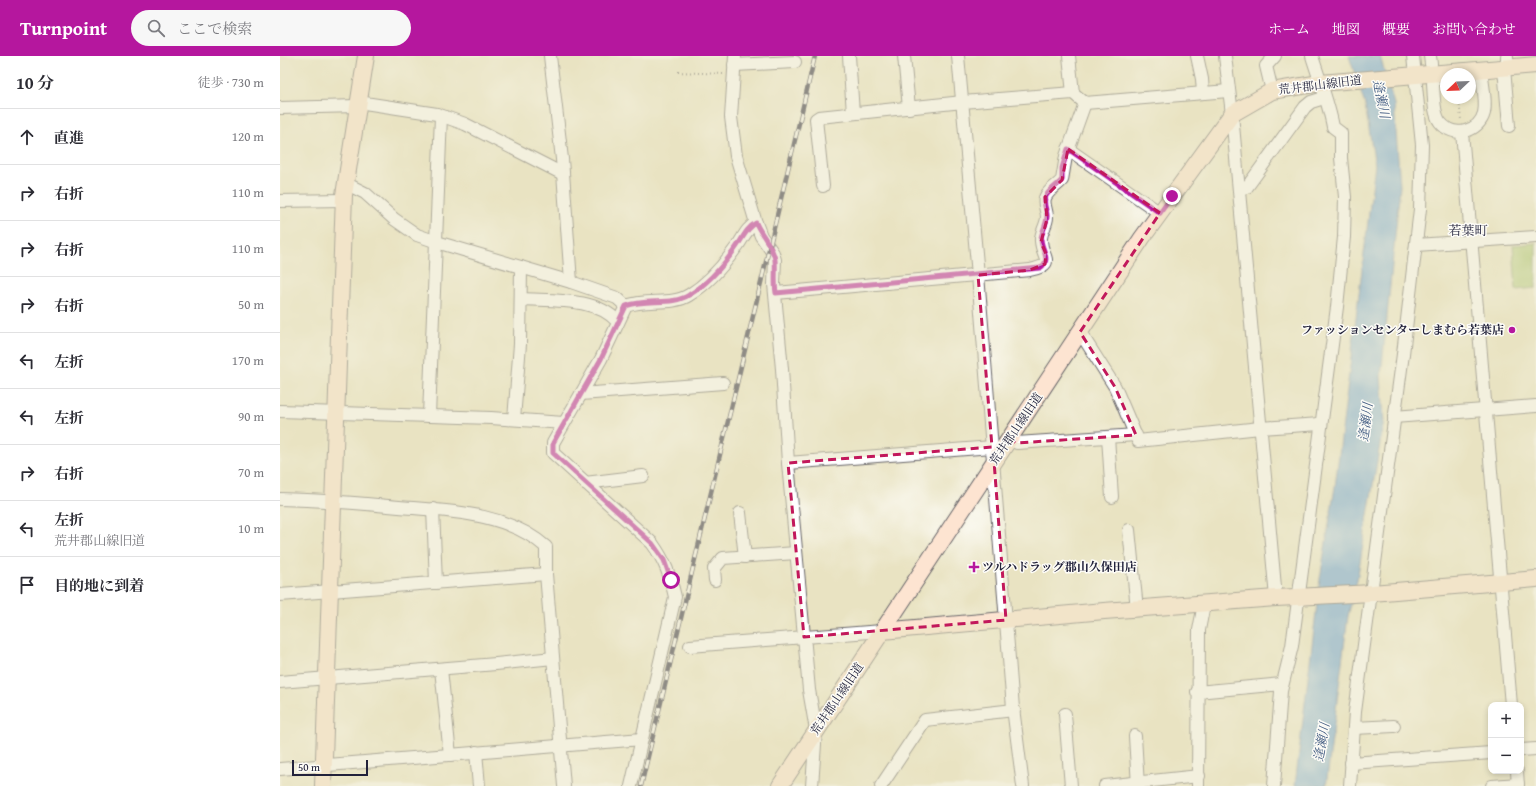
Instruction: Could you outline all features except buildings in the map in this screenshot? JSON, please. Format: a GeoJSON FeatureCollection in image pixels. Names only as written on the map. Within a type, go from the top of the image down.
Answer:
{"type":"FeatureCollection","features":[{"type":"Feature","properties":{"kind":"street"},"geometry":{"type":"LineString","coordinates":[[323,786],[335,413],[345,183],[366,56]]}},
{"type":"Feature","properties":{"kind":"street"},"geometry":{"type":"LineString","coordinates":[[550,56],[563,174],[570,282]]}},
{"type":"Feature","properties":{"kind":"street"},"geometry":{"type":"LineString","coordinates":[[849,56],[854,113]]}},
{"type":"Feature","properties":{"kind":"street"},"geometry":{"type":"LineString","coordinates":[[904,56],[909,108]]}},
{"type":"Feature","properties":{"kind":"street"},"geometry":{"type":"LineString","coordinates":[[958,56],[978,274],[1014,710],[1023,786]]}},
{"type":"Feature","properties":{"kind":"street"},"geometry":{"type":"LineString","coordinates":[[1070,56],[1073,93]]}},
{"type":"Feature","properties":{"kind":"street"},"geometry":{"type":"LineString","coordinates":[[1197,56],[1202,79],[1203,93]]}},
{"type":"Feature","properties":{"kind":"street"},"geometry":{"type":"LineString","coordinates":[[1225,56],[1228,91],[1232,114],[1276,598]]}},
{"type":"Feature","properties":{"kind":"street","name":"荒井郡山線旧道"},"geometry":{"type":"LineString","coordinates":[[1272,91],[1266,66],[1275,56]]}},
{"type":"Feature","properties":{"kind":"street"},"geometry":{"type":"LineString","coordinates":[[1274,786],[1282,684],[1292,646],[1320,424],[1337,307],[1346,206],[1341,158],[1341,133],[1333,127],[1330,110],[1322,90],[1312,56]]}},
{"type":"Feature","properties":{"kind":"street"},"geometry":{"type":"LineString","coordinates":[[1350,786],[1354,728],[1420,209],[1422,145],[1415,75],[1416,67],[1413,56]]}},
{"type":"Feature","properties":{"kind":"street"},"geometry":{"type":"LineString","coordinates":[[795,62],[734,65],[731,117],[736,156],[756,223],[773,253],[775,260],[774,284],[776,293],[788,463],[809,690],[816,730],[812,786]]}},
{"type":"Feature","properties":{"kind":"street"},"geometry":{"type":"LineString","coordinates":[[1505,62],[1509,126]]}},
{"type":"Feature","properties":{"kind":"street","name":"荒井郡山線旧道"},"geometry":{"type":"LineString","coordinates":[[780,786],[882,631],[993,454],[1010,438],[1160,213],[1232,114],[1272,91],[1322,90],[1343,81],[1481,70],[1505,62],[1536,65]]}},
{"type":"Feature","properties":{"kind":"street"},"geometry":{"type":"LineString","coordinates":[[1433,83],[1437,118],[1446,127],[1462,132],[1478,125],[1483,114],[1481,70]]}},
{"type":"Feature","properties":{"kind":"street"},"geometry":{"type":"LineString","coordinates":[[1239,190],[1247,187],[1305,107],[1322,90]]}},
{"type":"Feature","properties":{"kind":"street"},"geometry":{"type":"LineString","coordinates":[[823,186],[816,119],[819,117],[963,102],[1073,93],[1085,103],[1228,91]]}},
{"type":"Feature","properties":{"kind":"street"},"geometry":{"type":"LineString","coordinates":[[776,293],[1040,268],[1045,264],[1046,254],[1041,242],[1047,219],[1044,204],[1045,197],[1051,189],[1062,180],[1062,168],[1085,103]]}},
{"type":"Feature","properties":{"kind":"street"},"geometry":{"type":"LineString","coordinates":[[280,108],[358,104],[441,116],[465,124],[563,174]]}},
{"type":"Feature","properties":{"kind":"street"},"geometry":{"type":"LineString","coordinates":[[429,416],[441,116]]}},
{"type":"Feature","properties":{"kind":"street"},"geometry":{"type":"LineString","coordinates":[[1462,132],[1511,702]]}},
{"type":"Feature","properties":{"kind":"street"},"geometry":{"type":"LineString","coordinates":[[1068,149],[1160,213]]}},
{"type":"Feature","properties":{"kind":"street"},"geometry":{"type":"LineString","coordinates":[[345,183],[365,193],[394,219],[417,235],[435,242],[570,282],[617,298],[626,306]]}},
{"type":"Feature","properties":{"kind":"street"},"geometry":{"type":"LineString","coordinates":[[280,200],[344,200]]}},
{"type":"Feature","properties":{"kind":"street"},"geometry":{"type":"LineString","coordinates":[[631,786],[675,597],[664,560],[652,543],[553,453],[553,443],[601,359],[626,306],[639,302],[681,300],[692,294],[709,280],[735,250],[749,228],[756,223]]}},
{"type":"Feature","properties":{"kind":"street"},"geometry":{"type":"LineString","coordinates":[[1416,245],[1536,236]]}},
{"type":"Feature","properties":{"kind":"street"},"geometry":{"type":"LineString","coordinates":[[514,419],[522,299],[521,267]]}},
{"type":"Feature","properties":{"kind":"street"},"geometry":{"type":"LineString","coordinates":[[522,299],[569,302],[595,307],[607,312],[618,322]]}},
{"type":"Feature","properties":{"kind":"street"},"geometry":{"type":"LineString","coordinates":[[1080,332],[1115,387],[1138,441],[1260,428],[1320,424]]}},
{"type":"Feature","properties":{"kind":"street"},"geometry":{"type":"LineString","coordinates":[[581,394],[723,383]]}},
{"type":"Feature","properties":{"kind":"street"},"geometry":{"type":"LineString","coordinates":[[1394,417],[1536,406]]}},
{"type":"Feature","properties":{"kind":"street"},"geometry":{"type":"LineString","coordinates":[[280,411],[514,419],[564,424]]}},
{"type":"Feature","properties":{"kind":"street"},"geometry":{"type":"LineString","coordinates":[[1010,438],[1016,443],[1136,435]]}},
{"type":"Feature","properties":{"kind":"street"},"geometry":{"type":"LineString","coordinates":[[1108,437],[1112,497]]}},
{"type":"Feature","properties":{"kind":"street"},"geometry":{"type":"LineString","coordinates":[[788,463],[993,454]]}},
{"type":"Feature","properties":{"kind":"street"},"geometry":{"type":"LineString","coordinates":[[585,483],[643,476]]}},
{"type":"Feature","properties":{"kind":"street"},"geometry":{"type":"LineString","coordinates":[[280,499],[332,501],[433,509],[479,515],[523,531],[546,547],[546,574],[564,786]]}},
{"type":"Feature","properties":{"kind":"street"},"geometry":{"type":"LineString","coordinates":[[433,509],[436,583]]}},
{"type":"Feature","properties":{"kind":"street"},"geometry":{"type":"LineString","coordinates":[[740,513],[745,557]]}},
{"type":"Feature","properties":{"kind":"street"},"geometry":{"type":"LineString","coordinates":[[1130,530],[1137,609]]}},
{"type":"Feature","properties":{"kind":"street"},"geometry":{"type":"LineString","coordinates":[[715,580],[714,569],[723,558],[796,553]]}},
{"type":"Feature","properties":{"kind":"street"},"geometry":{"type":"LineString","coordinates":[[280,595],[546,574]]}},
{"type":"Feature","properties":{"kind":"street"},"geometry":{"type":"LineString","coordinates":[[690,646],[1276,598],[1372,593],[1536,578]]}},
{"type":"Feature","properties":{"kind":"street"},"geometry":{"type":"LineString","coordinates":[[1105,786],[1198,781],[1199,630],[1204,604]]}},
{"type":"Feature","properties":{"kind":"street"},"geometry":{"type":"LineString","coordinates":[[280,682],[553,658]]}},
{"type":"Feature","properties":{"kind":"street"},"geometry":{"type":"LineString","coordinates":[[441,668],[450,755]]}},
{"type":"Feature","properties":{"kind":"street"},"geometry":{"type":"LineString","coordinates":[[1198,692],[1282,684]]}},
{"type":"Feature","properties":{"kind":"street"},"geometry":{"type":"LineString","coordinates":[[880,786],[925,720],[1014,710]]}},
{"type":"Feature","properties":{"kind":"street"},"geometry":{"type":"LineString","coordinates":[[1065,714],[1071,786]]}},
{"type":"Feature","properties":{"kind":"street"},"geometry":{"type":"LineString","coordinates":[[1354,728],[1394,726]]}},
{"type":"Feature","properties":{"kind":"street"},"geometry":{"type":"LineString","coordinates":[[1135,736],[1138,785]]}},
{"type":"Feature","properties":{"kind":"street"},"geometry":{"type":"LineString","coordinates":[[280,769],[642,738]]}},
{"type":"Feature","properties":{"kind":"street"},"geometry":{"type":"LineString","coordinates":[[1524,750],[1536,749]]}},
{"type":"Feature","properties":{"kind":"street"},"geometry":{"type":"LineString","coordinates":[[476,752],[479,786]]}},
{"type":"Feature","properties":{"kind":"street"},"geometry":{"type":"LineString","coordinates":[[1351,763],[1488,753]]}},
{"type":"Feature","properties":{"kind":"street"},"geometry":{"type":"LineString","coordinates":[[1492,786],[1518,785],[1517,774]]}},
{"type":"Feature","properties":{"kind":"path"},"geometry":{"type":"LineString","coordinates":[[678,72],[734,65]]}},
{"type":"Feature","properties":{"kind":"path"},"geometry":{"type":"LineString","coordinates":[[1460,104],[1462,132]]}},
{"type":"Feature","properties":{"kind":"highlighted area"},"geometry":{"type":"Polygon","coordinates":[[[1068,149],[1160,213],[1080,332],[1115,387],[1136,435],[1017,443],[1009,439],[994,461],[1006,620],[804,637],[788,463],[992,447],[978,275],[1030,270],[1045,264],[1046,254],[1041,242],[1047,219],[1045,197],[1062,180],[1068,149]]]}},
{"type":"Feature","properties":{"kind":"green space"},"geometry":{"type":"Polygon","coordinates":[[[1536,243],[1536,288],[1516,290],[1513,245],[1536,243]]]}},
{"type":"Feature","properties":{"kind":"water","name":"逢瀬川"},"geometry":{"type":"Polygon","coordinates":[[[1349,56],[1380,56],[1394,104],[1400,186],[1381,376],[1384,420],[1357,580],[1348,616],[1326,786],[1295,786],[1320,579],[1335,487],[1375,165],[1365,105],[1349,56]]]}},
{"type":"Feature","properties":{"kind":"railway"},"geometry":{"type":"LineString","coordinates":[[641,786],[815,56]]}},
{"type":"Feature","properties":{"kind":"place","name":"ファッションセンターしまむら若葉店"},"geometry":{"type":"Point","coordinates":[1512,330]}},
{"type":"Feature","properties":{"kind":"place","name":"ツルハドラッグ郡山久保田店"},"geometry":{"type":"Point","coordinates":[974,567]}},
{"type":"Feature","properties":{"kind":"district","name":"若葉町"},"geometry":{"type":"Point","coordinates":[1468,230]}},
{"type":"Feature","properties":{"kind":"route"},"geometry":{"type":"LineString","coordinates":[[671,580],[664,560],[652,543],[639,533],[553,453],[553,443],[601,359],[626,306],[639,302],[681,300],[692,294],[709,280],[735,250],[749,228],[756,223],[773,253],[775,260],[774,284],[776,293],[1040,268],[1046,261],[1046,254],[1041,242],[1041,237],[1047,219],[1044,204],[1045,197],[1051,189],[1062,180],[1062,168],[1068,149],[1160,213],[1172,196]]}}]}
